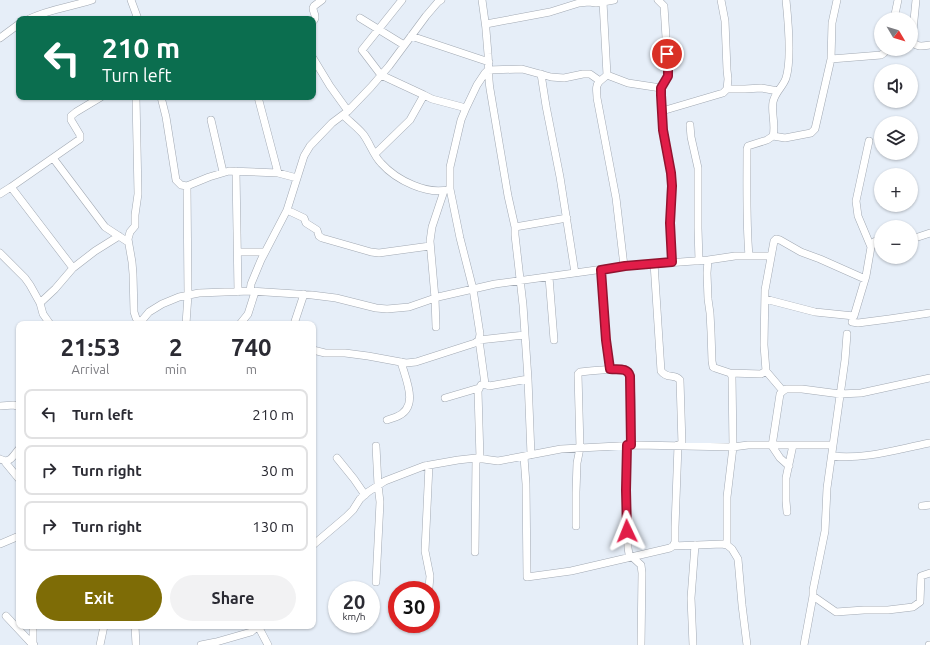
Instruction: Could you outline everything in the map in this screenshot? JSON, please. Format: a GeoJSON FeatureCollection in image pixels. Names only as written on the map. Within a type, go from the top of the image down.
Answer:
{"type":"FeatureCollection","features":[{"type":"Feature","properties":{"kind":"street"},"geometry":{"type":"LineString","coordinates":[[34,16],[92,0]]}},
{"type":"Feature","properties":{"kind":"street"},"geometry":{"type":"LineString","coordinates":[[131,0],[137,16]]}},
{"type":"Feature","properties":{"kind":"street"},"geometry":{"type":"LineString","coordinates":[[316,16],[313,8],[322,0]]}},
{"type":"Feature","properties":{"kind":"street"},"geometry":{"type":"LineString","coordinates":[[402,0],[362,50],[381,75],[424,96],[466,108]]}},
{"type":"Feature","properties":{"kind":"street"},"geometry":{"type":"LineString","coordinates":[[242,321],[248,314],[253,291],[251,284],[265,252],[287,210],[304,156],[310,146],[332,123],[346,113],[371,87],[426,16],[441,0]]}},
{"type":"Feature","properties":{"kind":"street"},"geometry":{"type":"LineString","coordinates":[[482,0],[486,24],[490,89],[508,196],[515,227],[523,304],[528,379],[526,484],[527,577],[571,571],[670,548],[673,546],[727,545],[732,549],[738,559],[746,645]]}},
{"type":"Feature","properties":{"kind":"street"},"geometry":{"type":"LineString","coordinates":[[486,24],[550,12],[579,3],[596,3],[614,0]]}},
{"type":"Feature","properties":{"kind":"street"},"geometry":{"type":"LineString","coordinates":[[658,0],[664,6],[668,69],[668,76],[661,88],[661,95],[663,130],[672,186],[670,223],[672,262]]}},
{"type":"Feature","properties":{"kind":"street"},"geometry":{"type":"LineString","coordinates":[[662,111],[723,93],[727,89],[728,79],[724,22],[720,0]]}},
{"type":"Feature","properties":{"kind":"street"},"geometry":{"type":"LineString","coordinates":[[773,136],[773,102],[775,94],[782,86],[786,78],[788,66],[789,45],[786,0]]}},
{"type":"Feature","properties":{"kind":"street"},"geometry":{"type":"LineString","coordinates":[[749,256],[747,199],[748,146],[767,140],[773,136],[785,138],[811,133],[815,129],[832,59],[832,23],[837,0]]}},
{"type":"Feature","properties":{"kind":"street"},"geometry":{"type":"LineString","coordinates":[[895,12],[898,0]]}},
{"type":"Feature","properties":{"kind":"street"},"geometry":{"type":"LineString","coordinates":[[916,0],[912,40],[913,43],[919,46],[930,45]]}},
{"type":"Feature","properties":{"kind":"street"},"geometry":{"type":"LineString","coordinates":[[603,2],[607,75],[597,85],[597,98],[616,198],[624,266]]}},
{"type":"Feature","properties":{"kind":"street"},"geometry":{"type":"LineString","coordinates":[[360,18],[404,45]]}},
{"type":"Feature","properties":{"kind":"street"},"geometry":{"type":"LineString","coordinates":[[0,38],[16,26]]}},
{"type":"Feature","properties":{"kind":"street"},"geometry":{"type":"LineString","coordinates":[[411,36],[489,62]]}},
{"type":"Feature","properties":{"kind":"street"},"geometry":{"type":"LineString","coordinates":[[832,59],[874,56]]}},
{"type":"Feature","properties":{"kind":"street"},"geometry":{"type":"LineString","coordinates":[[316,63],[346,113],[364,135],[380,163],[392,174],[404,181],[422,188],[439,191],[447,190]]}},
{"type":"Feature","properties":{"kind":"street"},"geometry":{"type":"LineString","coordinates":[[488,70],[522,69],[551,77],[564,78],[590,74],[600,81]]}},
{"type":"Feature","properties":{"kind":"street"},"geometry":{"type":"LineString","coordinates":[[436,327],[430,246],[432,227],[447,190],[450,167],[461,120],[477,86],[488,70]]}},
{"type":"Feature","properties":{"kind":"street"},"geometry":{"type":"LineString","coordinates":[[541,74],[576,273]]}},
{"type":"Feature","properties":{"kind":"street"},"geometry":{"type":"LineString","coordinates":[[607,75],[628,83],[661,88]]}},
{"type":"Feature","properties":{"kind":"street"},"geometry":{"type":"LineString","coordinates":[[727,89],[760,88],[778,91]]}},
{"type":"Feature","properties":{"kind":"street"},"geometry":{"type":"LineString","coordinates":[[375,154],[410,120],[424,96]]}},
{"type":"Feature","properties":{"kind":"street"},"geometry":{"type":"LineString","coordinates":[[0,194],[80,139],[80,135],[71,120],[71,116],[96,100]]}},
{"type":"Feature","properties":{"kind":"street"},"geometry":{"type":"LineString","coordinates":[[136,100],[138,194],[135,215],[136,223],[130,232],[128,242],[132,262],[134,312],[138,321]]}},
{"type":"Feature","properties":{"kind":"street"},"geometry":{"type":"LineString","coordinates":[[162,100],[166,117],[176,180],[181,185],[187,186],[223,172],[236,171],[278,173],[297,178]]}},
{"type":"Feature","properties":{"kind":"street"},"geometry":{"type":"LineString","coordinates":[[259,100],[278,173]]}},
{"type":"Feature","properties":{"kind":"street"},"geometry":{"type":"LineString","coordinates":[[211,120],[223,172]]}},
{"type":"Feature","properties":{"kind":"street"},"geometry":{"type":"LineString","coordinates":[[690,125],[691,137],[698,168],[699,261]]}},
{"type":"Feature","properties":{"kind":"street"},"geometry":{"type":"LineString","coordinates":[[869,140],[856,201],[858,216],[871,247]]}},
{"type":"Feature","properties":{"kind":"street"},"geometry":{"type":"LineString","coordinates":[[53,158],[105,227],[128,242]]}},
{"type":"Feature","properties":{"kind":"street"},"geometry":{"type":"LineString","coordinates":[[236,171],[238,292]]}},
{"type":"Feature","properties":{"kind":"street"},"geometry":{"type":"LineString","coordinates":[[186,321],[188,295],[187,186]]}},
{"type":"Feature","properties":{"kind":"street"},"geometry":{"type":"LineString","coordinates":[[11,187],[73,268]]}},
{"type":"Feature","properties":{"kind":"street"},"geometry":{"type":"LineString","coordinates":[[447,190],[472,289],[480,334],[479,340],[482,386],[478,391],[478,458],[475,552]]}},
{"type":"Feature","properties":{"kind":"street"},"geometry":{"type":"LineString","coordinates":[[287,210],[304,218],[306,223],[315,228],[319,236],[322,238],[366,251],[379,253],[430,246]]}},
{"type":"Feature","properties":{"kind":"street"},"geometry":{"type":"LineString","coordinates":[[515,227],[567,218]]}},
{"type":"Feature","properties":{"kind":"street"},"geometry":{"type":"LineString","coordinates":[[918,237],[930,233]]}},
{"type":"Feature","properties":{"kind":"street"},"geometry":{"type":"LineString","coordinates":[[40,303],[55,289],[73,268],[95,251],[119,236]]}},
{"type":"Feature","properties":{"kind":"street"},"geometry":{"type":"LineString","coordinates":[[783,390],[766,371],[764,345],[765,290],[774,241],[778,239],[801,252],[865,279]]}},
{"type":"Feature","properties":{"kind":"street"},"geometry":{"type":"LineString","coordinates":[[765,299],[815,312],[854,316],[865,279],[871,247],[874,242]]}},
{"type":"Feature","properties":{"kind":"street"},"geometry":{"type":"LineString","coordinates":[[238,252],[265,252]]}},
{"type":"Feature","properties":{"kind":"street"},"geometry":{"type":"LineString","coordinates":[[0,253],[25,278],[40,303],[42,314],[48,321]]}},
{"type":"Feature","properties":{"kind":"street"},"geometry":{"type":"LineString","coordinates":[[142,321],[149,312],[162,304],[179,297],[199,293],[253,291],[304,294],[336,298],[376,308],[387,309],[409,307],[435,298],[495,284],[624,266],[699,261],[735,256],[772,256]]}},
{"type":"Feature","properties":{"kind":"street"},"geometry":{"type":"LineString","coordinates":[[708,260],[707,288],[713,367],[730,373],[761,374],[766,371]]}},
{"type":"Feature","properties":{"kind":"street"},"geometry":{"type":"LineString","coordinates":[[654,264],[661,371],[665,376],[675,376],[680,380],[680,445],[675,542],[673,546]]}},
{"type":"Feature","properties":{"kind":"street"},"geometry":{"type":"LineString","coordinates":[[601,270],[606,340],[610,369]]}},
{"type":"Feature","properties":{"kind":"street"},"geometry":{"type":"LineString","coordinates":[[549,277],[554,340]]}},
{"type":"Feature","properties":{"kind":"street"},"geometry":{"type":"LineString","coordinates":[[295,321],[304,294]]}},
{"type":"Feature","properties":{"kind":"street"},"geometry":{"type":"LineString","coordinates":[[852,322],[858,323],[930,313]]}},
{"type":"Feature","properties":{"kind":"street"},"geometry":{"type":"LineString","coordinates":[[804,645],[825,531],[827,488],[845,360],[847,334]]}},
{"type":"Feature","properties":{"kind":"street"},"geometry":{"type":"LineString","coordinates":[[316,351],[325,353],[345,353],[368,356],[406,363],[416,362],[475,343],[479,340],[525,335]]}},
{"type":"Feature","properties":{"kind":"street"},"geometry":{"type":"LineString","coordinates":[[387,420],[398,417],[409,404],[410,394],[401,362]]}},
{"type":"Feature","properties":{"kind":"street"},"geometry":{"type":"LineString","coordinates":[[576,526],[577,463],[580,448],[578,374],[581,371],[610,369],[625,370],[629,372],[630,376],[629,445],[626,490],[628,548],[629,554],[641,565],[642,645]]}},
{"type":"Feature","properties":{"kind":"street"},"geometry":{"type":"LineString","coordinates":[[727,545],[727,497],[733,447],[732,376],[730,373]]}},
{"type":"Feature","properties":{"kind":"street"},"geometry":{"type":"LineString","coordinates":[[788,466],[776,454],[772,446],[780,394],[783,390],[802,390],[840,394],[867,392],[930,378]]}},
{"type":"Feature","properties":{"kind":"street"},"geometry":{"type":"LineString","coordinates":[[445,398],[482,386],[490,386],[528,379]]}},
{"type":"Feature","properties":{"kind":"street"},"geometry":{"type":"LineString","coordinates":[[0,406],[16,406]]}},
{"type":"Feature","properties":{"kind":"street"},"geometry":{"type":"LineString","coordinates":[[832,456],[840,457],[868,455],[930,443]]}},
{"type":"Feature","properties":{"kind":"street"},"geometry":{"type":"LineString","coordinates":[[316,542],[346,516],[368,492],[378,485],[429,465],[478,458],[498,461],[561,449],[629,445],[733,447],[748,445],[833,445]]}},
{"type":"Feature","properties":{"kind":"street"},"geometry":{"type":"LineString","coordinates":[[787,512],[786,478],[793,445]]}},
{"type":"Feature","properties":{"kind":"street"},"geometry":{"type":"LineString","coordinates":[[376,446],[380,502],[376,581]]}},
{"type":"Feature","properties":{"kind":"street"},"geometry":{"type":"LineString","coordinates":[[3,460],[9,461],[16,453]]}},
{"type":"Feature","properties":{"kind":"street"},"geometry":{"type":"LineString","coordinates":[[337,458],[365,495]]}},
{"type":"Feature","properties":{"kind":"street"},"geometry":{"type":"LineString","coordinates":[[3,460],[16,475]]}},
{"type":"Feature","properties":{"kind":"street"},"geometry":{"type":"LineString","coordinates":[[429,465],[425,551],[430,581]]}},
{"type":"Feature","properties":{"kind":"street"},"geometry":{"type":"LineString","coordinates":[[922,506],[930,505]]}},
{"type":"Feature","properties":{"kind":"street"},"geometry":{"type":"LineString","coordinates":[[0,544],[16,537]]}},
{"type":"Feature","properties":{"kind":"street"},"geometry":{"type":"LineString","coordinates":[[693,645],[692,598],[695,545]]}},
{"type":"Feature","properties":{"kind":"street"},"geometry":{"type":"LineString","coordinates":[[813,596],[836,612],[888,610],[912,607],[920,602],[921,576],[930,573]]}},
{"type":"Feature","properties":{"kind":"street"},"geometry":{"type":"LineString","coordinates":[[6,616],[16,627]]}},
{"type":"Feature","properties":{"kind":"street"},"geometry":{"type":"LineString","coordinates":[[18,629],[33,645]]}},
{"type":"Feature","properties":{"kind":"street"},"geometry":{"type":"LineString","coordinates":[[33,629],[33,645]]}},
{"type":"Feature","properties":{"kind":"street"},"geometry":{"type":"LineString","coordinates":[[100,645],[103,629]]}},
{"type":"Feature","properties":{"kind":"street"},"geometry":{"type":"LineString","coordinates":[[135,629],[136,645]]}},
{"type":"Feature","properties":{"kind":"street"},"geometry":{"type":"LineString","coordinates":[[201,645],[251,632],[254,629]]}},
{"type":"Feature","properties":{"kind":"street"},"geometry":{"type":"LineString","coordinates":[[260,629],[268,645]]}},
{"type":"Feature","properties":{"kind":"route"},"geometry":{"type":"LineString","coordinates":[[627,531],[627,445],[631,445],[630,376],[629,372],[625,370],[610,369],[606,340],[601,270],[625,266],[672,262],[670,244],[670,204],[672,186],[670,165],[663,130],[661,95],[661,88],[668,76],[667,54]]}}]}
